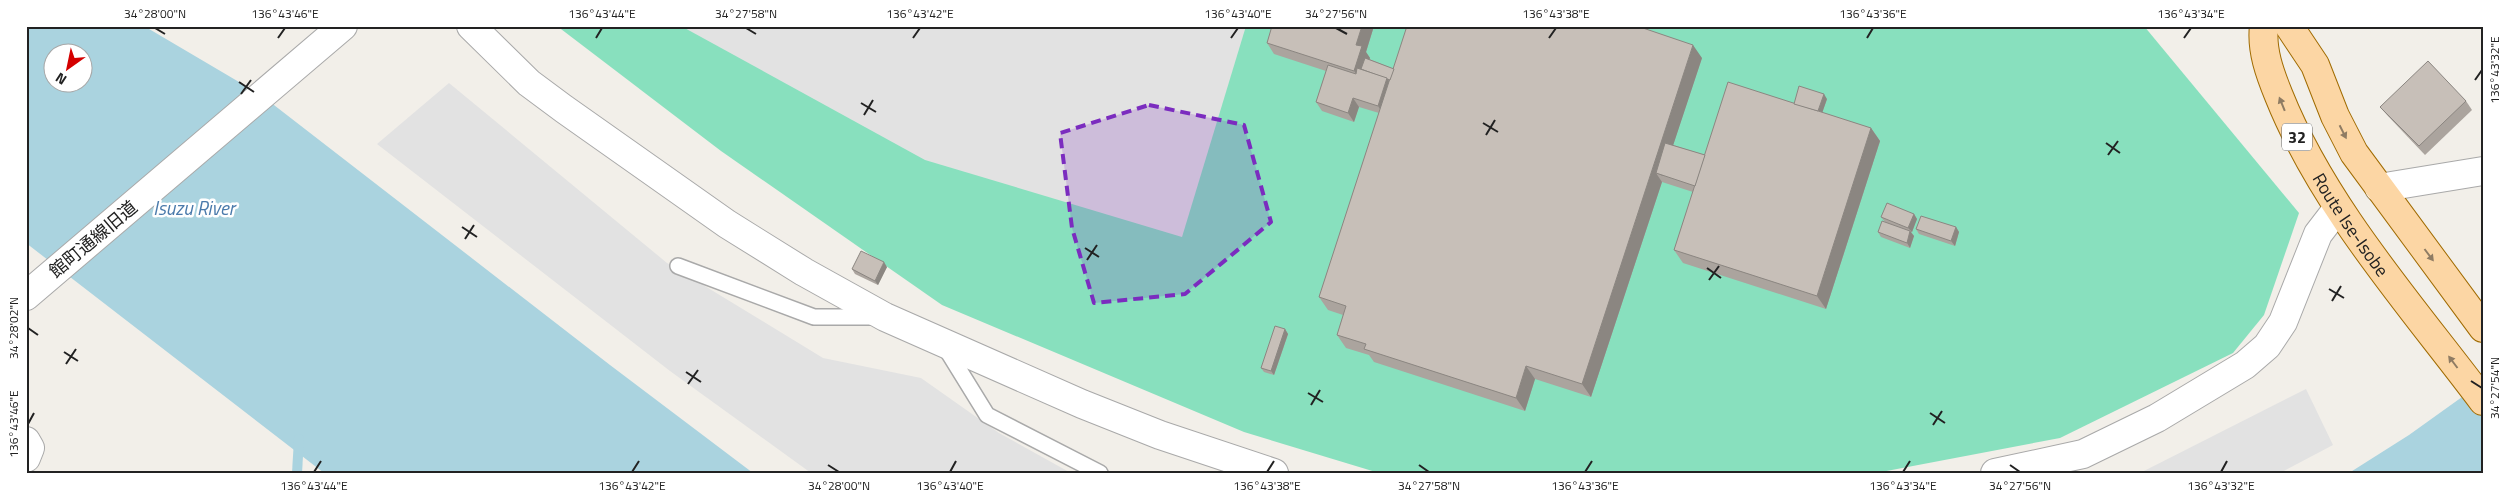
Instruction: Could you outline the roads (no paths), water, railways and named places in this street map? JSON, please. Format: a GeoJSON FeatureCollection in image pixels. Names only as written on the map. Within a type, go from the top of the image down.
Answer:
{"type":"FeatureCollection","features":[{"type":"Feature","properties":{"kind":"main road","name":"Route Ise-Isobe"},"geometry":{"type":"LineString","coordinates":[[2264,26],[2262,41],[2274,82],[2294,132],[2338,208],[2483,401]]}},
{"type":"Feature","properties":{"kind":"main road","name":"32"},"geometry":{"type":"LineString","coordinates":[[2289,26],[2315,65],[2334,116],[2354,153],[2483,328]]}},
{"type":"Feature","properties":{"kind":"street","name":"館町通線旧道"},"geometry":{"type":"LineString","coordinates":[[26,296],[343,26]]}},
{"type":"Feature","properties":{"kind":"street"},"geometry":{"type":"LineString","coordinates":[[470,26],[529,83],[719,218],[804,272],[885,317],[1082,404],[1160,435],[1274,473]]}},
{"type":"Feature","properties":{"kind":"street"},"geometry":{"type":"LineString","coordinates":[[2379,188],[2483,171]]}},
{"type":"Feature","properties":{"kind":"street"},"geometry":{"type":"LineString","coordinates":[[1995,473],[2083,454],[2157,418],[2245,365],[2267,346],[2283,322],[2318,234],[2338,208]]}},
{"type":"Feature","properties":{"kind":"street"},"geometry":{"type":"LineString","coordinates":[[26,441],[30,448],[26,458]]}},
{"type":"Feature","properties":{"kind":"lane"},"geometry":{"type":"LineString","coordinates":[[678,266],[814,317],[885,317]]}},
{"type":"Feature","properties":{"kind":"lane"},"geometry":{"type":"LineString","coordinates":[[942,341],[987,415],[1100,473]]}},
{"type":"Feature","properties":{"kind":"lane"},"geometry":{"type":"LineString","coordinates":[[2063,473],[2083,454]]}},
{"type":"Feature","properties":{"kind":"water","name":"Isuzu River"},"geometry":{"type":"Polygon","coordinates":[[[26,26],[144,26],[261,95],[753,473],[324,473],[26,243],[26,26]]]}},
{"type":"Feature","properties":{"kind":"water"},"geometry":{"type":"Polygon","coordinates":[[[2483,382],[2483,473],[2349,473],[2409,435],[2483,382]]]}},
{"type":"Feature","properties":{"kind":"waterway"},"geometry":{"type":"LineString","coordinates":[[297,473],[299,439]]}}]}
